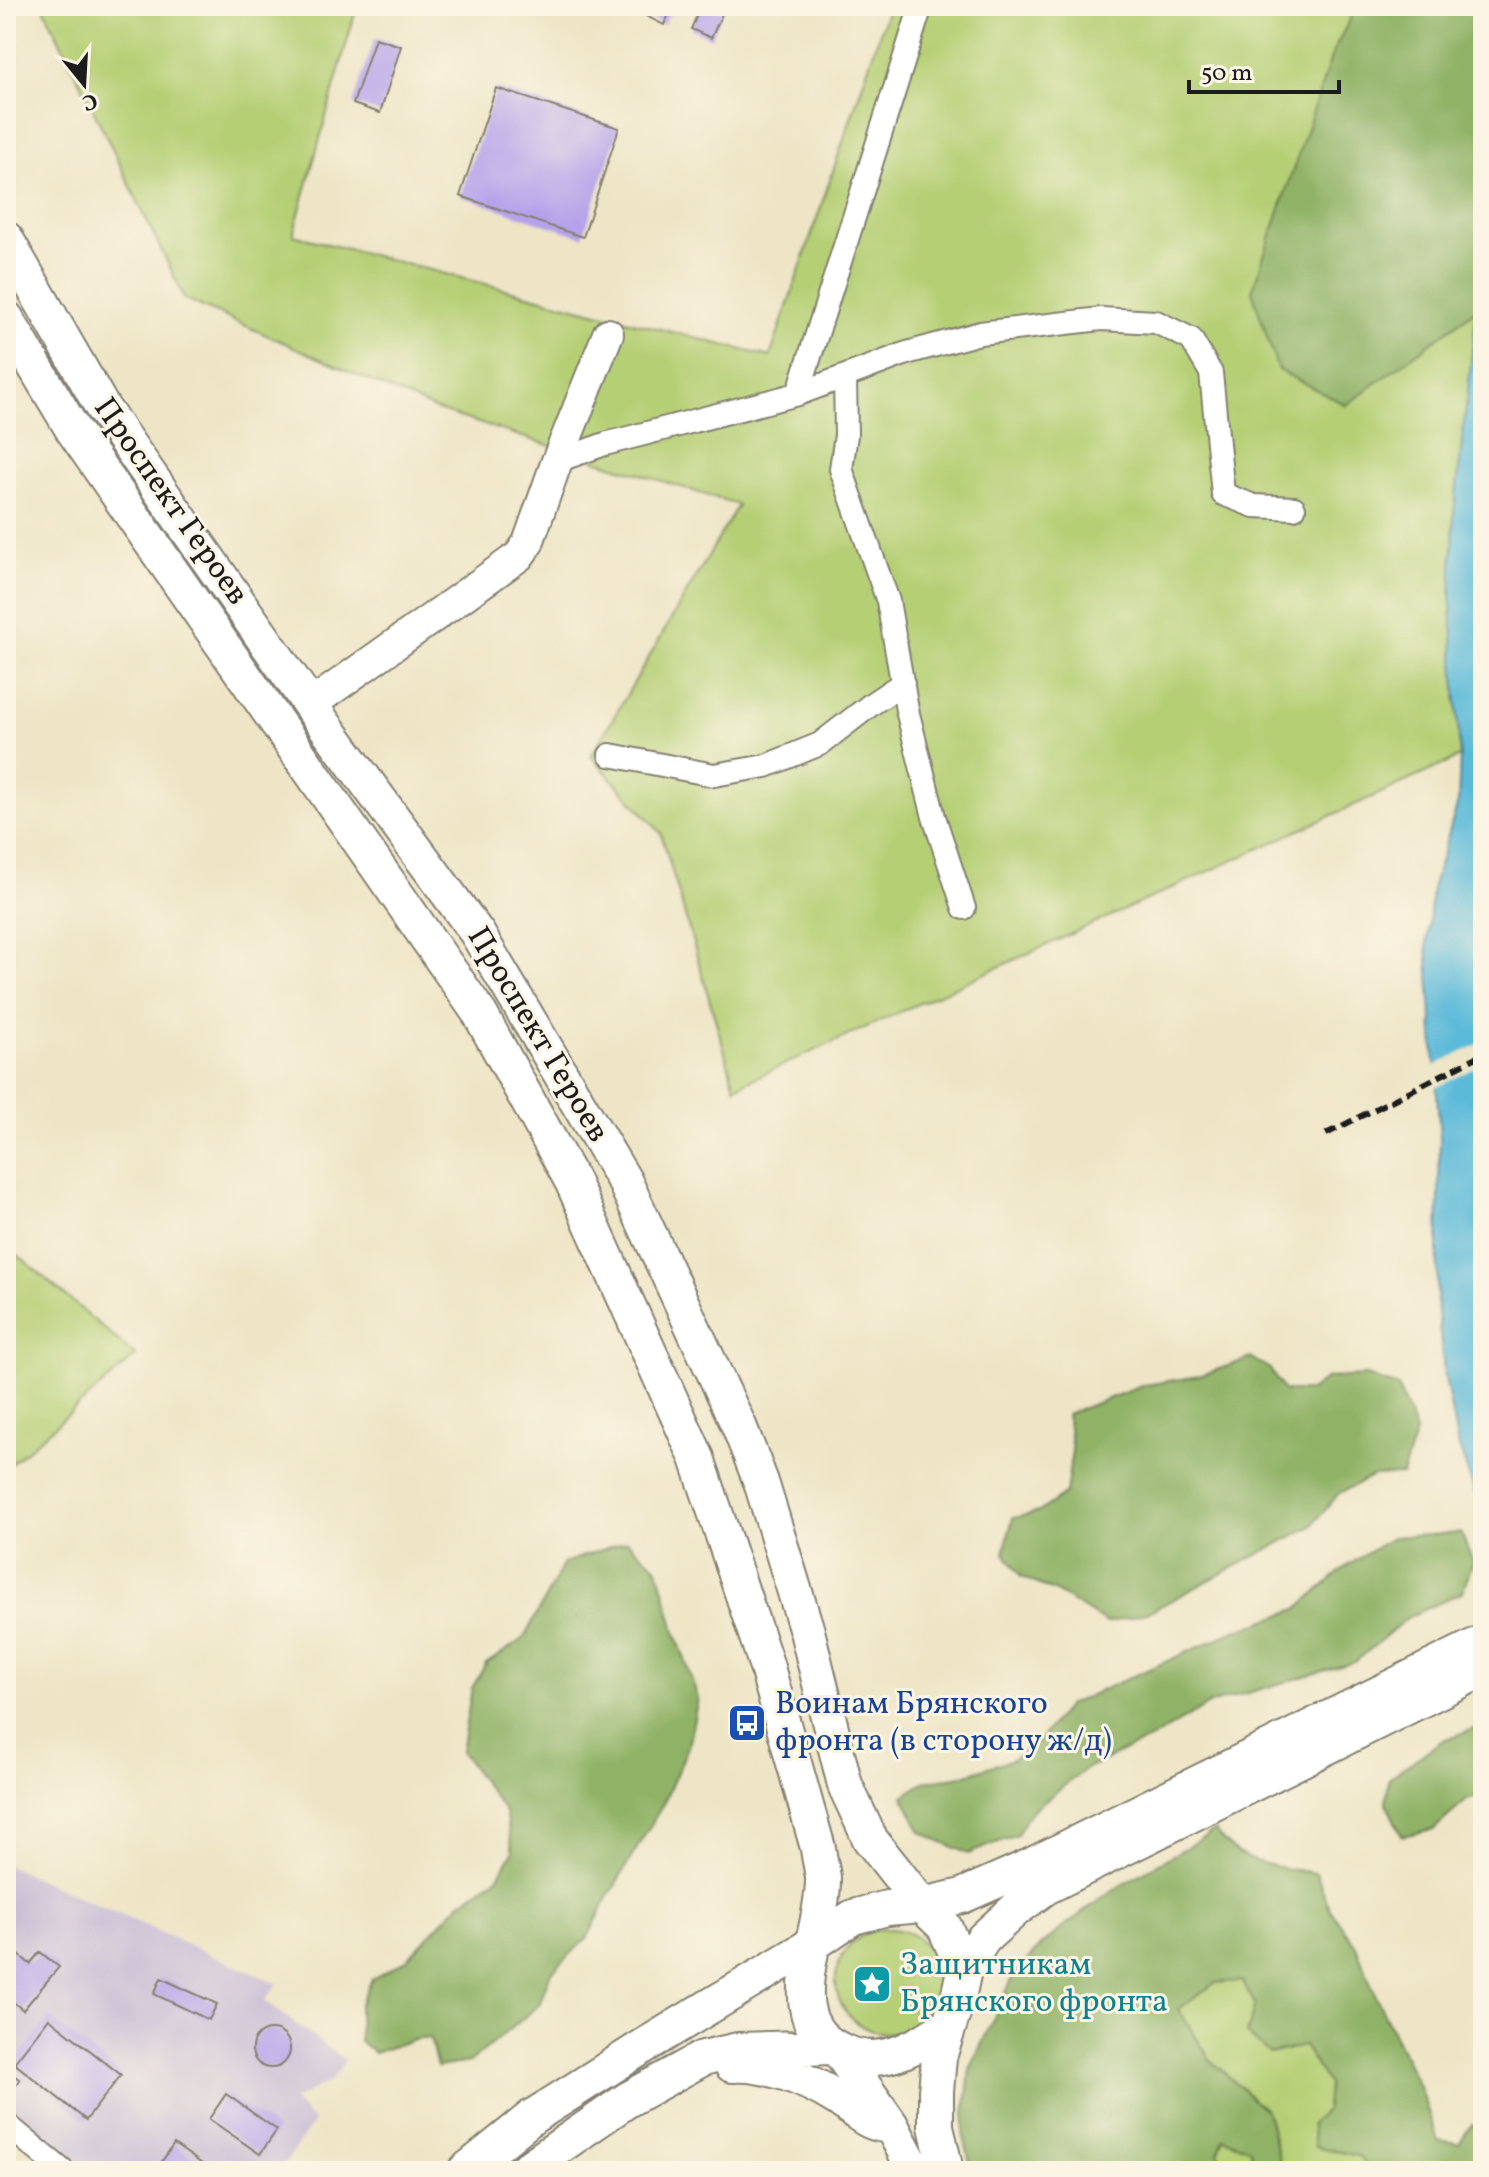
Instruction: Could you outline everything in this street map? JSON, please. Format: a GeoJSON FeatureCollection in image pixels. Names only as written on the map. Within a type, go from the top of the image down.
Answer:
{"type":"FeatureCollection","features":[{"type":"Feature","properties":{"kind":"main road","name":"Проспект Героев"},"geometry":{"type":"LineString","coordinates":[[6,239],[102,407],[310,705],[477,933],[625,1182],[739,1426],[761,1482],[807,1631],[845,1785],[870,1839],[922,1905]]}},
{"type":"Feature","properties":{"kind":"main road","name":"Проспект Героев"},"geometry":{"type":"LineString","coordinates":[[6,318],[73,430],[480,1014],[572,1181],[697,1458],[766,1664],[818,1848],[823,1879],[813,1944]]}},
{"type":"Feature","properties":{"kind":"main road"},"geometry":{"type":"LineString","coordinates":[[946,2171],[936,2126],[939,2057],[964,1970],[983,1939],[1046,1887],[1209,1792],[1483,1642]]}},
{"type":"Feature","properties":{"kind":"main road"},"geometry":{"type":"LineString","coordinates":[[465,2171],[532,2117],[853,1917],[887,1908],[922,1905],[962,1896],[1209,1792],[1483,1669]]}},
{"type":"Feature","properties":{"kind":"main road"},"geometry":{"type":"LineString","coordinates":[[922,1905],[944,1926],[964,1970]]}},
{"type":"Feature","properties":{"kind":"main road"},"geometry":{"type":"LineString","coordinates":[[813,1944],[805,1989],[806,2011],[816,2032],[836,2049],[891,2125],[915,2171]]}},
{"type":"Feature","properties":{"kind":"main road"},"geometry":{"type":"LineString","coordinates":[[524,2171],[627,2100],[691,2063],[717,2053],[836,2049],[861,2058],[883,2057],[926,2042],[948,2025]]}},
{"type":"Feature","properties":{"kind":"main road"},"geometry":{"type":"LineString","coordinates":[[627,2100],[637,2101],[652,2096],[700,2070],[747,2065],[791,2076],[837,2098],[872,2123],[891,2125]]}},
{"type":"Feature","properties":{"kind":"street"},"geometry":{"type":"LineString","coordinates":[[798,394],[921,6]]}},
{"type":"Feature","properties":{"kind":"street"},"geometry":{"type":"LineString","coordinates":[[557,461],[605,444],[798,394],[907,353],[980,333],[1101,319],[1156,322],[1191,339],[1211,373],[1223,494],[1254,506],[1294,508]]}},
{"type":"Feature","properties":{"kind":"street"},"geometry":{"type":"LineString","coordinates":[[310,705],[519,556],[528,543],[608,334]]}},
{"type":"Feature","properties":{"kind":"street"},"geometry":{"type":"LineString","coordinates":[[845,377],[846,435],[841,469],[888,601],[903,683],[934,817],[964,908]]}},
{"type":"Feature","properties":{"kind":"street"},"geometry":{"type":"LineString","coordinates":[[610,755],[714,775],[766,766],[820,744],[903,683]]}},
{"type":"Feature","properties":{"kind":"street"},"geometry":{"type":"LineString","coordinates":[[6,2124],[63,2171]]}},
{"type":"Feature","properties":{"kind":"shaded area"},"geometry":{"type":"Polygon","coordinates":[[[6,1865],[278,1984],[264,2001],[345,2060],[331,2081],[293,2100],[314,2122],[279,2171],[72,2171],[6,2116],[6,1865]]]}},
{"type":"Feature","properties":{"kind":"green space"},"geometry":{"type":"Polygon","coordinates":[[[43,6],[357,6],[293,235],[770,357],[889,6],[1357,6],[1333,52],[1346,405],[1477,309],[1454,515],[1451,603],[1460,757],[735,1087],[661,833],[591,756],[738,505],[434,409],[185,299],[43,6]]]}},
{"type":"Feature","properties":{"kind":"green space"},"geometry":{"type":"Polygon","coordinates":[[[1357,6],[1483,6],[1483,289],[1477,309],[1346,405],[1278,370],[1252,291],[1333,52],[1357,6]]]}},
{"type":"Feature","properties":{"kind":"green space"},"geometry":{"type":"Polygon","coordinates":[[[6,1245],[136,1356],[6,1468],[6,1245]]]}},
{"type":"Feature","properties":{"kind":"green space"},"geometry":{"type":"Polygon","coordinates":[[[1251,1358],[1270,1369],[1284,1391],[1310,1391],[1327,1378],[1366,1376],[1398,1387],[1416,1432],[1402,1475],[1374,1476],[1339,1493],[1312,1526],[1147,1613],[1107,1623],[1054,1591],[1021,1577],[1004,1552],[1013,1518],[1039,1512],[1066,1493],[1072,1451],[1067,1414],[1145,1385],[1199,1376],[1251,1358]]]}},
{"type":"Feature","properties":{"kind":"green space"},"geometry":{"type":"Polygon","coordinates":[[[1461,1533],[1473,1562],[1462,1592],[1408,1617],[1355,1662],[1209,1704],[1156,1736],[1087,1768],[1030,1812],[1017,1835],[968,1854],[921,1832],[903,1796],[926,1781],[958,1777],[1013,1759],[1042,1737],[1068,1705],[1230,1633],[1297,1609],[1344,1568],[1393,1537],[1461,1533]]]}},
{"type":"Feature","properties":{"kind":"green space"},"geometry":{"type":"Polygon","coordinates":[[[627,1541],[658,1568],[698,1698],[688,1747],[663,1804],[588,1937],[550,1974],[539,2005],[470,2062],[437,2067],[430,2038],[411,2040],[374,2053],[360,2041],[359,2006],[372,1979],[406,1960],[460,1903],[498,1877],[513,1852],[505,1812],[461,1752],[472,1688],[486,1664],[524,1638],[564,1563],[627,1541]]]}},
{"type":"Feature","properties":{"kind":"green space"},"geometry":{"type":"Polygon","coordinates":[[[1483,1726],[1483,1794],[1467,1800],[1434,1829],[1402,1836],[1386,1803],[1389,1778],[1443,1740],[1483,1726]]]}},
{"type":"Feature","properties":{"kind":"green space"},"geometry":{"type":"Polygon","coordinates":[[[1216,1830],[1234,1850],[1246,1857],[1274,1866],[1316,1873],[1330,1909],[1356,1946],[1376,1997],[1420,2089],[1438,2140],[1459,2143],[1472,2124],[1483,2130],[1483,2171],[1372,2171],[1358,2156],[1315,2146],[1311,2124],[1326,2110],[1328,2084],[1303,2046],[1270,2054],[1247,2034],[1255,2004],[1242,1981],[1215,1983],[1178,2009],[1210,2059],[1267,2112],[1282,2170],[1260,2171],[1249,2148],[1224,2138],[1218,2153],[1229,2171],[972,2171],[963,2133],[970,2069],[1014,1975],[1042,1944],[1108,1893],[1216,1830]]]}},
{"type":"Feature","properties":{"kind":"green space"},"geometry":{"type":"Polygon","coordinates":[[[888,1929],[908,1933],[925,1944],[936,1961],[940,1981],[936,2001],[925,2018],[908,2029],[888,2033],[868,2029],[851,2018],[840,2001],[836,1981],[840,1961],[851,1944],[868,1933],[888,1929]]]}},
{"type":"Feature","properties":{"kind":"green space"},"geometry":{"type":"Polygon","coordinates":[[[1243,1981],[1255,2004],[1303,2046],[1328,2084],[1326,2110],[1315,2146],[1358,2156],[1372,2171],[1279,2171],[1282,2169],[1267,2112],[1210,2059],[1178,2009],[1215,1982],[1243,1981]]]}},
{"type":"Feature","properties":{"kind":"green space"},"geometry":{"type":"Polygon","coordinates":[[[1224,2138],[1249,2148],[1260,2171],[1229,2171],[1218,2153],[1224,2138]]]}},
{"type":"Feature","properties":{"kind":"water"},"geometry":{"type":"Polygon","coordinates":[[[1483,289],[1483,1508],[1457,1441],[1444,1372],[1437,1302],[1440,1138],[1427,945],[1432,889],[1458,802],[1460,757],[1451,603],[1454,515],[1477,309],[1483,289]]]}},
{"type":"Feature","properties":{"kind":"pier"},"geometry":{"type":"Polygon","coordinates":[[[1483,1042],[1483,1064],[1433,1089],[1432,1067],[1483,1042]]]}},
{"type":"Feature","properties":{"kind":"building"},"geometry":{"type":"Polygon","coordinates":[[[648,6],[673,6],[664,25],[644,15],[648,6]]]}},
{"type":"Feature","properties":{"kind":"building"},"geometry":{"type":"Polygon","coordinates":[[[701,6],[723,12],[711,38],[691,29],[701,6]]]}},
{"type":"Feature","properties":{"kind":"building"},"geometry":{"type":"Polygon","coordinates":[[[375,38],[401,46],[380,113],[353,104],[375,38]]]}},
{"type":"Feature","properties":{"kind":"building"},"geometry":{"type":"Polygon","coordinates":[[[496,88],[619,128],[583,237],[460,196],[496,88]]]}},
{"type":"Feature","properties":{"kind":"building"},"geometry":{"type":"Polygon","coordinates":[[[6,1944],[30,1964],[40,1952],[59,1967],[23,2010],[6,1996],[6,1944]]]}},
{"type":"Feature","properties":{"kind":"building"},"geometry":{"type":"Polygon","coordinates":[[[161,1978],[217,2004],[209,2020],[154,1994],[161,1978]]]}},
{"type":"Feature","properties":{"kind":"building"},"geometry":{"type":"Polygon","coordinates":[[[49,2018],[121,2075],[86,2120],[14,2063],[49,2018]]]}},
{"type":"Feature","properties":{"kind":"building"},"geometry":{"type":"Polygon","coordinates":[[[271,2030],[284,2036],[290,2049],[284,2062],[271,2068],[258,2062],[252,2049],[258,2036],[271,2030]]]}},
{"type":"Feature","properties":{"kind":"building"},"geometry":{"type":"Polygon","coordinates":[[[6,2069],[20,2080],[6,2098],[6,2069]]]}},
{"type":"Feature","properties":{"kind":"building"},"geometry":{"type":"Polygon","coordinates":[[[226,2094],[277,2130],[260,2154],[209,2119],[226,2094]]]}},
{"type":"Feature","properties":{"kind":"building"},"geometry":{"type":"Polygon","coordinates":[[[174,2144],[212,2171],[155,2171],[174,2144]]]}},
{"type":"Feature","properties":{"kind":"railway"},"geometry":{"type":"LineString","coordinates":[[1326,1134],[1483,1054]]}},
{"type":"Feature","properties":{"kind":"place","name":"Воинам Брянского фронта (в сторону ж/д)"},"geometry":{"type":"Point","coordinates":[747,1723]}},
{"type":"Feature","properties":{"kind":"place","name":"Защитникам Брянского фронта"},"geometry":{"type":"Point","coordinates":[872,1984]}}]}
